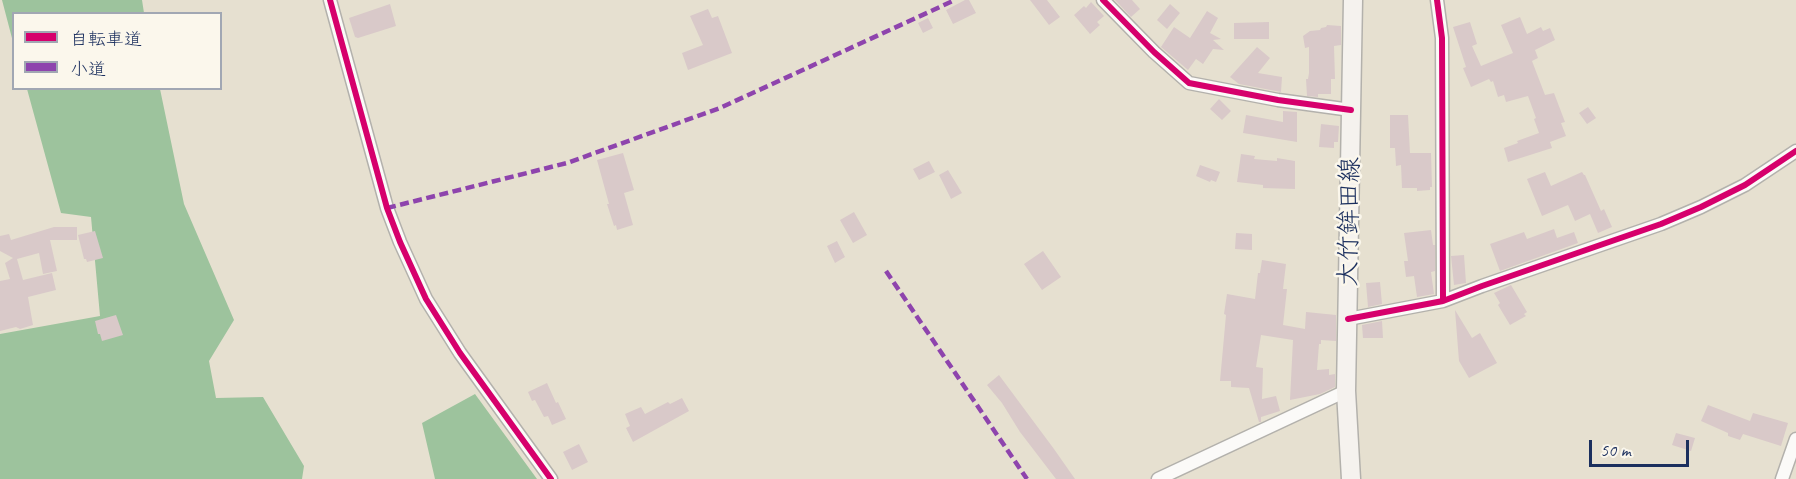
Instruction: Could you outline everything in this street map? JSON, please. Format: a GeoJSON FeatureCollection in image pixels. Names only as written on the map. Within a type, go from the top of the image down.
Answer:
{"type":"FeatureCollection","features":[{"type":"Feature","properties":{"kind":"main road","name":"大竹鉾田線"},"geometry":{"type":"LineString","coordinates":[[1351,479],[1347,391],[1353,0]]}},
{"type":"Feature","properties":{"kind":"street"},"geometry":{"type":"LineString","coordinates":[[330,0],[387,208],[426,299],[460,353],[551,479]]}},
{"type":"Feature","properties":{"kind":"street"},"geometry":{"type":"LineString","coordinates":[[1102,0],[1189,83],[1278,100],[1351,110]]}},
{"type":"Feature","properties":{"kind":"street"},"geometry":{"type":"LineString","coordinates":[[1437,0],[1442,38],[1443,301]]}},
{"type":"Feature","properties":{"kind":"street"},"geometry":{"type":"LineString","coordinates":[[1348,320],[1443,301],[1661,224],[1745,185],[1796,151]]}},
{"type":"Feature","properties":{"kind":"street"},"geometry":{"type":"LineString","coordinates":[[1158,479],[1347,391]]}},
{"type":"Feature","properties":{"kind":"street"},"geometry":{"type":"LineString","coordinates":[[1782,479],[1796,439]]}},
{"type":"Feature","properties":{"kind":"green space"},"geometry":{"type":"Polygon","coordinates":[[[2,0],[142,0],[144,12],[12,12],[12,38],[2,0]]]}},
{"type":"Feature","properties":{"kind":"green space"},"geometry":{"type":"Polygon","coordinates":[[[27,90],[160,90],[184,204],[234,320],[209,361],[216,398],[263,397],[304,466],[302,479],[0,479],[0,334],[100,316],[91,217],[61,213],[27,90]]]}},
{"type":"Feature","properties":{"kind":"green space"},"geometry":{"type":"Polygon","coordinates":[[[475,394],[537,479],[435,479],[422,423],[475,394]]]}},
{"type":"Feature","properties":{"kind":"building"},"geometry":{"type":"Polygon","coordinates":[[[969,0],[976,13],[953,24],[946,10],[969,0]]]}},
{"type":"Feature","properties":{"kind":"building"},"geometry":{"type":"Polygon","coordinates":[[[1030,0],[1047,0],[1060,17],[1049,25],[1030,0]]]}},
{"type":"Feature","properties":{"kind":"building"},"geometry":{"type":"Polygon","coordinates":[[[1115,0],[1132,0],[1140,9],[1131,17],[1115,0]]]}},
{"type":"Feature","properties":{"kind":"building"},"geometry":{"type":"Polygon","coordinates":[[[1091,2],[1104,16],[1097,22],[1100,25],[1090,34],[1074,15],[1091,2]]]}},
{"type":"Feature","properties":{"kind":"building"},"geometry":{"type":"Polygon","coordinates":[[[390,4],[396,26],[355,37],[349,18],[390,4]]]}},
{"type":"Feature","properties":{"kind":"building"},"geometry":{"type":"Polygon","coordinates":[[[1170,4],[1180,13],[1167,29],[1157,20],[1170,4]]]}},
{"type":"Feature","properties":{"kind":"building"},"geometry":{"type":"Polygon","coordinates":[[[708,9],[712,18],[718,16],[732,53],[688,70],[682,53],[703,45],[690,16],[708,9]]]}},
{"type":"Feature","properties":{"kind":"building"},"geometry":{"type":"Polygon","coordinates":[[[1207,11],[1218,18],[1210,33],[1221,39],[1213,40],[1224,50],[1213,49],[1203,64],[1196,59],[1188,70],[1161,47],[1174,27],[1190,38],[1207,11]]]}},
{"type":"Feature","properties":{"kind":"building"},"geometry":{"type":"Polygon","coordinates":[[[1520,17],[1527,34],[1541,27],[1543,31],[1550,28],[1555,40],[1535,50],[1538,58],[1532,61],[1545,95],[1554,93],[1565,122],[1561,123],[1566,136],[1550,142],[1552,148],[1508,162],[1504,148],[1539,133],[1528,96],[1506,102],[1504,95],[1498,97],[1493,81],[1489,79],[1471,87],[1463,68],[1466,67],[1453,27],[1470,22],[1477,44],[1472,46],[1481,66],[1513,53],[1501,25],[1520,17]]]}},
{"type":"Feature","properties":{"kind":"building"},"geometry":{"type":"Polygon","coordinates":[[[928,18],[933,28],[923,33],[918,23],[928,18]]]}},
{"type":"Feature","properties":{"kind":"building"},"geometry":{"type":"Polygon","coordinates":[[[1269,22],[1269,39],[1234,39],[1234,23],[1269,22]]]}},
{"type":"Feature","properties":{"kind":"building"},"geometry":{"type":"Polygon","coordinates":[[[1327,25],[1341,26],[1341,45],[1334,46],[1335,79],[1331,79],[1331,94],[1318,94],[1318,97],[1307,96],[1309,47],[1305,48],[1303,36],[1327,25]]]}},
{"type":"Feature","properties":{"kind":"building"},"geometry":{"type":"Polygon","coordinates":[[[1257,47],[1270,58],[1258,73],[1282,77],[1281,92],[1239,84],[1230,77],[1257,47]]]}},
{"type":"Feature","properties":{"kind":"building"},"geometry":{"type":"Polygon","coordinates":[[[1219,99],[1231,111],[1222,120],[1210,109],[1219,99]]]}},
{"type":"Feature","properties":{"kind":"building"},"geometry":{"type":"Polygon","coordinates":[[[1588,107],[1596,118],[1587,124],[1579,113],[1588,107]]]}},
{"type":"Feature","properties":{"kind":"building"},"geometry":{"type":"Polygon","coordinates":[[[1283,111],[1297,112],[1297,142],[1243,133],[1246,115],[1283,122],[1283,111]]]}},
{"type":"Feature","properties":{"kind":"building"},"geometry":{"type":"Polygon","coordinates":[[[1390,115],[1408,115],[1410,153],[1431,153],[1432,187],[1430,190],[1417,191],[1417,188],[1402,188],[1401,165],[1396,166],[1395,148],[1390,148],[1390,115]]]}},
{"type":"Feature","properties":{"kind":"building"},"geometry":{"type":"Polygon","coordinates":[[[1321,124],[1339,126],[1338,142],[1334,142],[1334,148],[1319,147],[1321,124]]]}},
{"type":"Feature","properties":{"kind":"building"},"geometry":{"type":"Polygon","coordinates":[[[623,153],[634,190],[624,193],[633,225],[617,230],[607,204],[609,204],[597,160],[623,153]]]}},
{"type":"Feature","properties":{"kind":"building"},"geometry":{"type":"Polygon","coordinates":[[[1241,154],[1255,156],[1254,159],[1277,161],[1277,158],[1295,161],[1295,189],[1263,188],[1263,185],[1237,182],[1241,154]]]}},
{"type":"Feature","properties":{"kind":"building"},"geometry":{"type":"Polygon","coordinates":[[[929,161],[935,172],[919,180],[913,169],[929,161]]]}},
{"type":"Feature","properties":{"kind":"building"},"geometry":{"type":"Polygon","coordinates":[[[1200,165],[1220,172],[1216,182],[1196,176],[1200,165]]]}},
{"type":"Feature","properties":{"kind":"building"},"geometry":{"type":"Polygon","coordinates":[[[948,170],[962,193],[951,199],[939,175],[948,170]]]}},
{"type":"Feature","properties":{"kind":"building"},"geometry":{"type":"Polygon","coordinates":[[[1545,172],[1551,186],[1582,172],[1601,211],[1604,209],[1612,227],[1598,233],[1590,214],[1575,221],[1568,205],[1542,216],[1527,179],[1545,172]]]}},
{"type":"Feature","properties":{"kind":"building"},"geometry":{"type":"Polygon","coordinates":[[[854,212],[867,235],[853,243],[840,220],[854,212]]]}},
{"type":"Feature","properties":{"kind":"building"},"geometry":{"type":"Polygon","coordinates":[[[54,227],[77,227],[77,240],[50,240],[57,271],[43,274],[39,253],[17,259],[23,280],[52,273],[56,290],[28,297],[33,325],[0,331],[0,281],[10,279],[5,263],[13,258],[0,251],[0,236],[9,234],[11,240],[54,227]]]}},
{"type":"Feature","properties":{"kind":"building"},"geometry":{"type":"Polygon","coordinates":[[[1554,229],[1557,238],[1574,232],[1578,243],[1500,271],[1490,244],[1524,232],[1527,239],[1554,229]]]}},
{"type":"Feature","properties":{"kind":"building"},"geometry":{"type":"Polygon","coordinates":[[[1431,230],[1433,245],[1435,245],[1435,271],[1431,272],[1434,294],[1417,297],[1414,276],[1406,277],[1404,261],[1408,261],[1404,233],[1431,230]]]}},
{"type":"Feature","properties":{"kind":"building"},"geometry":{"type":"Polygon","coordinates":[[[95,231],[103,258],[87,262],[84,259],[78,235],[95,231]]]}},
{"type":"Feature","properties":{"kind":"building"},"geometry":{"type":"Polygon","coordinates":[[[1236,233],[1252,234],[1252,250],[1235,249],[1236,233]]]}},
{"type":"Feature","properties":{"kind":"building"},"geometry":{"type":"Polygon","coordinates":[[[837,241],[845,257],[835,263],[827,246],[837,241]]]}},
{"type":"Feature","properties":{"kind":"building"},"geometry":{"type":"Polygon","coordinates":[[[1043,251],[1061,277],[1042,290],[1024,264],[1043,251]]]}},
{"type":"Feature","properties":{"kind":"building"},"geometry":{"type":"Polygon","coordinates":[[[1464,255],[1466,283],[1454,285],[1451,256],[1464,255]]]}},
{"type":"Feature","properties":{"kind":"building"},"geometry":{"type":"Polygon","coordinates":[[[1262,260],[1286,264],[1283,289],[1287,289],[1283,325],[1305,329],[1306,312],[1336,315],[1336,341],[1321,340],[1317,370],[1329,369],[1329,375],[1335,374],[1335,387],[1320,394],[1290,400],[1293,340],[1261,335],[1256,367],[1263,368],[1262,399],[1276,396],[1280,411],[1261,417],[1261,422],[1259,422],[1249,388],[1231,387],[1231,381],[1220,381],[1227,294],[1255,299],[1262,260]]]}},
{"type":"Feature","properties":{"kind":"building"},"geometry":{"type":"Polygon","coordinates":[[[1380,282],[1382,304],[1368,307],[1366,283],[1380,282]]]}},
{"type":"Feature","properties":{"kind":"building"},"geometry":{"type":"Polygon","coordinates":[[[1511,285],[1527,312],[1524,314],[1526,316],[1510,325],[1494,293],[1511,285]]]}},
{"type":"Feature","properties":{"kind":"building"},"geometry":{"type":"Polygon","coordinates":[[[1455,310],[1472,338],[1480,333],[1497,363],[1469,378],[1459,361],[1455,310]]]}},
{"type":"Feature","properties":{"kind":"building"},"geometry":{"type":"Polygon","coordinates":[[[116,315],[123,335],[102,341],[95,321],[116,315]]]}},
{"type":"Feature","properties":{"kind":"building"},"geometry":{"type":"Polygon","coordinates":[[[1382,321],[1383,338],[1363,338],[1362,325],[1382,321]]]}},
{"type":"Feature","properties":{"kind":"building"},"geometry":{"type":"Polygon","coordinates":[[[999,375],[1075,479],[1056,479],[1020,432],[1002,403],[987,385],[999,375]]]}},
{"type":"Feature","properties":{"kind":"building"},"geometry":{"type":"Polygon","coordinates":[[[547,383],[566,419],[552,425],[548,416],[544,417],[535,400],[532,401],[528,392],[547,383]]]}},
{"type":"Feature","properties":{"kind":"building"},"geometry":{"type":"Polygon","coordinates":[[[682,398],[689,411],[633,442],[626,428],[630,426],[625,414],[641,407],[645,414],[668,402],[670,404],[682,398]]]}},
{"type":"Feature","properties":{"kind":"building"},"geometry":{"type":"Polygon","coordinates":[[[1708,405],[1750,421],[1753,413],[1788,423],[1781,446],[1743,434],[1740,440],[1701,421],[1708,405]]]}},
{"type":"Feature","properties":{"kind":"building"},"geometry":{"type":"Polygon","coordinates":[[[1676,433],[1695,438],[1691,451],[1672,445],[1676,433]]]}},
{"type":"Feature","properties":{"kind":"building"},"geometry":{"type":"Polygon","coordinates":[[[579,444],[588,462],[572,470],[563,452],[579,444]]]}},
{"type":"Feature","properties":{"kind":"marked path"},"geometry":{"type":"LineString","coordinates":[[387,208],[567,163],[720,108],[955,0]]}},
{"type":"Feature","properties":{"kind":"marked path"},"geometry":{"type":"LineString","coordinates":[[886,271],[1027,479]]}},
{"type":"Feature","properties":{"kind":"cycle path"},"geometry":{"type":"LineString","coordinates":[[330,0],[387,208],[426,299],[460,353],[551,479]]}},
{"type":"Feature","properties":{"kind":"cycle path"},"geometry":{"type":"LineString","coordinates":[[1103,0],[1154,52],[1189,83],[1278,100],[1351,110]]}},
{"type":"Feature","properties":{"kind":"cycle path"},"geometry":{"type":"LineString","coordinates":[[1437,0],[1442,38],[1443,301]]}},
{"type":"Feature","properties":{"kind":"cycle path"},"geometry":{"type":"LineString","coordinates":[[1348,319],[1443,301],[1661,224],[1745,185],[1796,151]]}}]}
